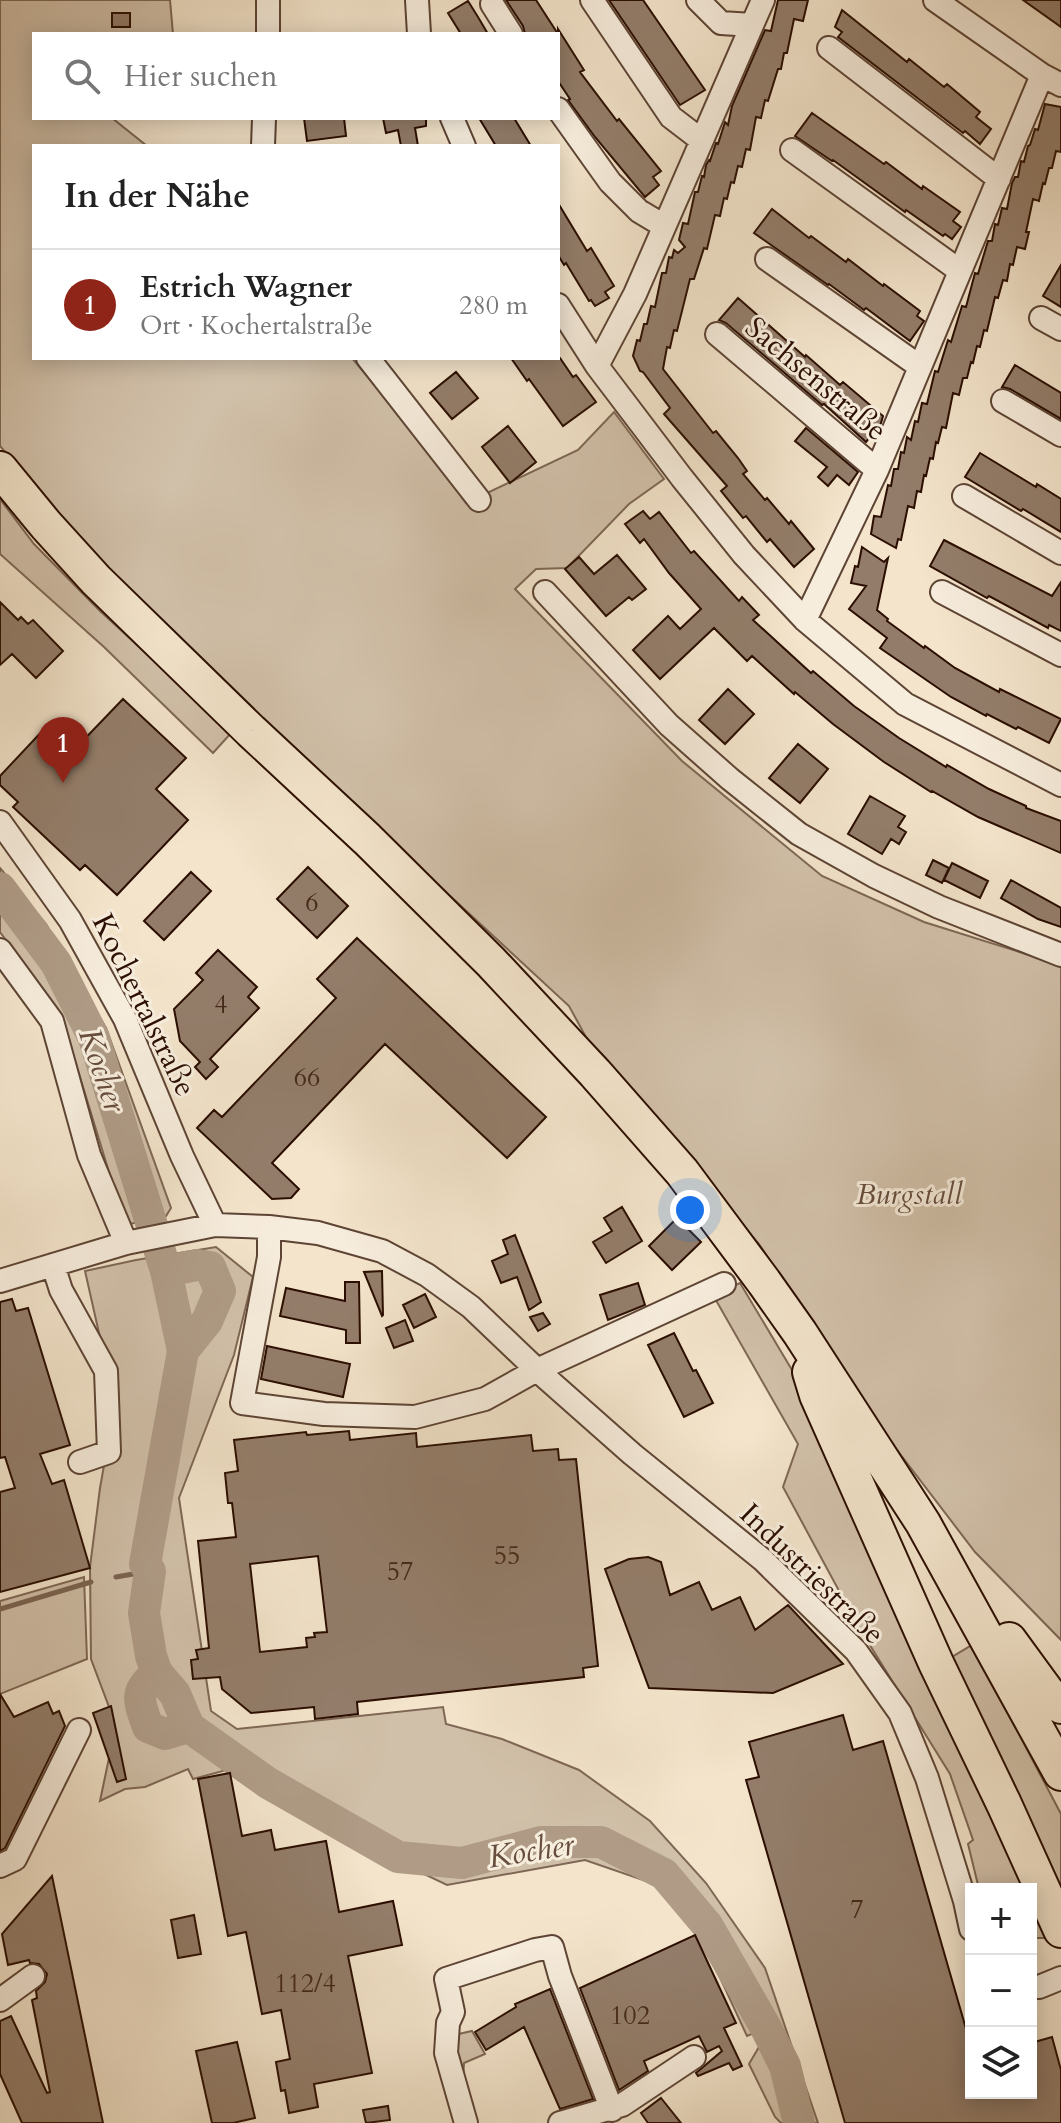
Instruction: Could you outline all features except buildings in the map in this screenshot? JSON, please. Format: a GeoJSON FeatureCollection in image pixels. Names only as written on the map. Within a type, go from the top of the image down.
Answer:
{"type":"FeatureCollection","features":[{"type":"Feature","properties":{"kind":"highway"},"geometry":{"type":"LineString","coordinates":[[0,469],[96,580],[491,962],[682,1172],[800,1333],[923,1523],[1047,1692],[1061,1706]]}},
{"type":"Feature","properties":{"kind":"highway"},"geometry":{"type":"LineString","coordinates":[[800,1333],[823,1409],[936,1663],[1061,1930]]}},
{"type":"Feature","properties":{"kind":"highway"},"geometry":{"type":"LineString","coordinates":[[923,1523],[1061,1773]]}},
{"type":"Feature","properties":{"kind":"street"},"geometry":{"type":"LineString","coordinates":[[268,0],[268,32]]}},
{"type":"Feature","properties":{"kind":"street"},"geometry":{"type":"LineString","coordinates":[[417,0],[419,32]]}},
{"type":"Feature","properties":{"kind":"street"},"geometry":{"type":"LineString","coordinates":[[592,0],[671,117],[701,140]]}},
{"type":"Feature","properties":{"kind":"street"},"geometry":{"type":"LineString","coordinates":[[698,0],[721,23],[752,25]]}},
{"type":"Feature","properties":{"kind":"street"},"geometry":{"type":"LineString","coordinates":[[597,366],[635,294],[763,0]]}},
{"type":"Feature","properties":{"kind":"street"},"geometry":{"type":"LineString","coordinates":[[935,0],[1052,80]]}},
{"type":"Feature","properties":{"kind":"street"},"geometry":{"type":"LineString","coordinates":[[492,4],[510,32]]}},
{"type":"Feature","properties":{"kind":"street"},"geometry":{"type":"LineString","coordinates":[[829,48],[999,179]]}},
{"type":"Feature","properties":{"kind":"street","name":"Sachsenstraße"},"geometry":{"type":"LineString","coordinates":[[805,620],[877,470],[999,179],[1052,80]]}},
{"type":"Feature","properties":{"kind":"street"},"geometry":{"type":"LineString","coordinates":[[560,112],[610,182],[639,211],[664,226]]}},
{"type":"Feature","properties":{"kind":"street"},"geometry":{"type":"LineString","coordinates":[[263,144],[264,120]]}},
{"type":"Feature","properties":{"kind":"street"},"geometry":{"type":"LineString","coordinates":[[453,120],[463,144]]}},
{"type":"Feature","properties":{"kind":"street"},"geometry":{"type":"LineString","coordinates":[[792,150],[960,271]]}},
{"type":"Feature","properties":{"kind":"street","name":"Sachsenstraße"},"geometry":{"type":"LineString","coordinates":[[767,259],[919,366]]}},
{"type":"Feature","properties":{"kind":"street"},"geometry":{"type":"LineString","coordinates":[[560,308],[597,366],[682,478],[744,555],[805,620],[905,704],[1059,780]]}},
{"type":"Feature","properties":{"kind":"street"},"geometry":{"type":"LineString","coordinates":[[1041,318],[1061,329]]}},
{"type":"Feature","properties":{"kind":"street","name":"Sachsenstraße"},"geometry":{"type":"LineString","coordinates":[[717,334],[877,470]]}},
{"type":"Feature","properties":{"kind":"street"},"geometry":{"type":"LineString","coordinates":[[370,360],[479,500]]}},
{"type":"Feature","properties":{"kind":"street"},"geometry":{"type":"LineString","coordinates":[[1003,401],[1061,435]]}},
{"type":"Feature","properties":{"kind":"street"},"geometry":{"type":"LineString","coordinates":[[964,496],[1061,553]]}},
{"type":"Feature","properties":{"kind":"street"},"geometry":{"type":"LineString","coordinates":[[545,592],[669,725],[799,834],[874,876],[939,907],[1061,955]]}},
{"type":"Feature","properties":{"kind":"street"},"geometry":{"type":"LineString","coordinates":[[942,592],[1061,655]]}},
{"type":"Feature","properties":{"kind":"street","name":"Kochertalstraße"},"geometry":{"type":"LineString","coordinates":[[0,822],[70,920],[125,1019],[182,1156],[215,1225]]}},
{"type":"Feature","properties":{"kind":"street"},"geometry":{"type":"LineString","coordinates":[[0,950],[7,976],[52,1021],[89,1155],[130,1242]]}},
{"type":"Feature","properties":{"kind":"street","name":"Industriestraße"},"geometry":{"type":"LineString","coordinates":[[0,1281],[130,1242],[215,1225],[318,1233],[382,1251],[416,1269],[471,1307],[632,1454],[763,1560],[856,1651],[900,1713],[927,1778],[965,1901]]}},
{"type":"Feature","properties":{"kind":"street"},"geometry":{"type":"LineString","coordinates":[[269,1227],[269,1257],[242,1403],[324,1414],[415,1417],[485,1399],[537,1370],[724,1284]]}},
{"type":"Feature","properties":{"kind":"street"},"geometry":{"type":"LineString","coordinates":[[53,1265],[61,1290],[106,1371],[109,1452],[80,1462]]}},
{"type":"Feature","properties":{"kind":"street"},"geometry":{"type":"LineString","coordinates":[[0,1866],[15,1859],[79,1730]]}},
{"type":"Feature","properties":{"kind":"street"},"geometry":{"type":"LineString","coordinates":[[466,2123],[446,2053],[448,2023],[453,2012],[446,1979],[552,1947],[560,1976],[612,2110]]}},
{"type":"Feature","properties":{"kind":"street"},"geometry":{"type":"LineString","coordinates":[[0,2000],[33,1976]]}},
{"type":"Feature","properties":{"kind":"street"},"geometry":{"type":"LineString","coordinates":[[1037,1987],[1061,1978]]}},
{"type":"Feature","properties":{"kind":"street"},"geometry":{"type":"LineString","coordinates":[[560,2123],[612,2110],[694,2057]]}},
{"type":"Feature","properties":{"kind":"green space","name":"Burgstall"},"geometry":{"type":"Polygon","coordinates":[[[0,0],[170,0],[173,32],[32,32],[32,120],[114,120],[144,144],[32,144],[32,360],[354,360],[426,446],[466,503],[578,450],[614,412],[664,479],[629,504],[567,568],[536,569],[515,589],[682,761],[822,876],[924,922],[1061,965],[1061,1640],[975,1552],[881,1429],[759,1244],[593,1050],[569,1006],[127,597],[0,446],[0,0]]]}},
{"type":"Feature","properties":{"kind":"green space"},"geometry":{"type":"Polygon","coordinates":[[[0,499],[34,544],[100,611],[232,732],[213,753],[104,647],[0,554],[0,499]]]}},
{"type":"Feature","properties":{"kind":"green space"},"geometry":{"type":"Polygon","coordinates":[[[0,868],[46,924],[106,1028],[171,1208],[166,1216],[130,1224],[124,1221],[61,1015],[0,932],[0,868]]]}},
{"type":"Feature","properties":{"kind":"green space"},"geometry":{"type":"Polygon","coordinates":[[[216,1247],[253,1277],[234,1355],[179,1498],[211,1711],[237,1729],[443,1707],[446,1724],[502,1739],[579,1770],[650,1821],[706,1883],[765,1968],[818,2123],[781,2123],[775,2117],[749,2064],[770,2028],[747,2036],[681,1893],[585,1860],[447,1885],[271,1801],[230,1769],[193,1779],[188,1769],[145,1787],[125,1789],[100,1801],[109,1758],[109,1707],[91,1659],[90,1567],[115,1404],[85,1271],[216,1247]],[[219,1737],[198,1746],[216,1760],[239,1753],[219,1737]]]}},
{"type":"Feature","properties":{"kind":"green space"},"geometry":{"type":"Polygon","coordinates":[[[740,1283],[798,1380],[987,1810],[1023,1883],[978,1883],[968,1844],[973,1840],[950,1774],[858,1626],[783,1487],[798,1444],[713,1295],[740,1283]]]}},
{"type":"Feature","properties":{"kind":"green space"},"geometry":{"type":"Polygon","coordinates":[[[84,1577],[87,1659],[0,1694],[0,1601],[84,1577]]]}},
{"type":"Feature","properties":{"kind":"green space"},"geometry":{"type":"Polygon","coordinates":[[[972,1645],[1061,1814],[1061,1911],[947,1660],[972,1645]]]}},
{"type":"Feature","properties":{"kind":"green space"},"geometry":{"type":"Polygon","coordinates":[[[1037,1914],[1047,1938],[1037,1938],[1037,1914]]]}},
{"type":"Feature","properties":{"kind":"green space"},"geometry":{"type":"Polygon","coordinates":[[[472,2031],[485,2054],[464,2063],[463,2080],[456,2076],[454,2035],[472,2031]]]}},
{"type":"Feature","properties":{"kind":"waterway","name":"Kocher"},"geometry":{"type":"LineString","coordinates":[[0,888],[56,963],[94,1038],[166,1271],[183,1351],[145,1564],[150,1571],[144,1613],[157,1673],[175,1694],[189,1727],[268,1783],[398,1857],[462,1863],[541,1842],[601,1842],[664,1874],[707,1925],[766,2028],[785,2066],[799,2123]]}},
{"type":"Feature","properties":{"kind":"waterway","name":"Kocher"},"geometry":{"type":"LineString","coordinates":[[166,1271],[197,1265],[210,1267],[220,1291],[207,1321],[183,1351]]}},
{"type":"Feature","properties":{"kind":"waterway"},"geometry":{"type":"LineString","coordinates":[[116,1577],[150,1571]]}},
{"type":"Feature","properties":{"kind":"waterway"},"geometry":{"type":"LineString","coordinates":[[0,1609],[91,1582]]}},
{"type":"Feature","properties":{"kind":"waterway","name":"Kocher"},"geometry":{"type":"LineString","coordinates":[[157,1673],[144,1686],[140,1697],[148,1727],[165,1734],[189,1727]]}},
{"type":"Feature","properties":{"kind":"place","name":"Estrich Wagner"},"geometry":{"type":"Point","coordinates":[63,783]}}]}
